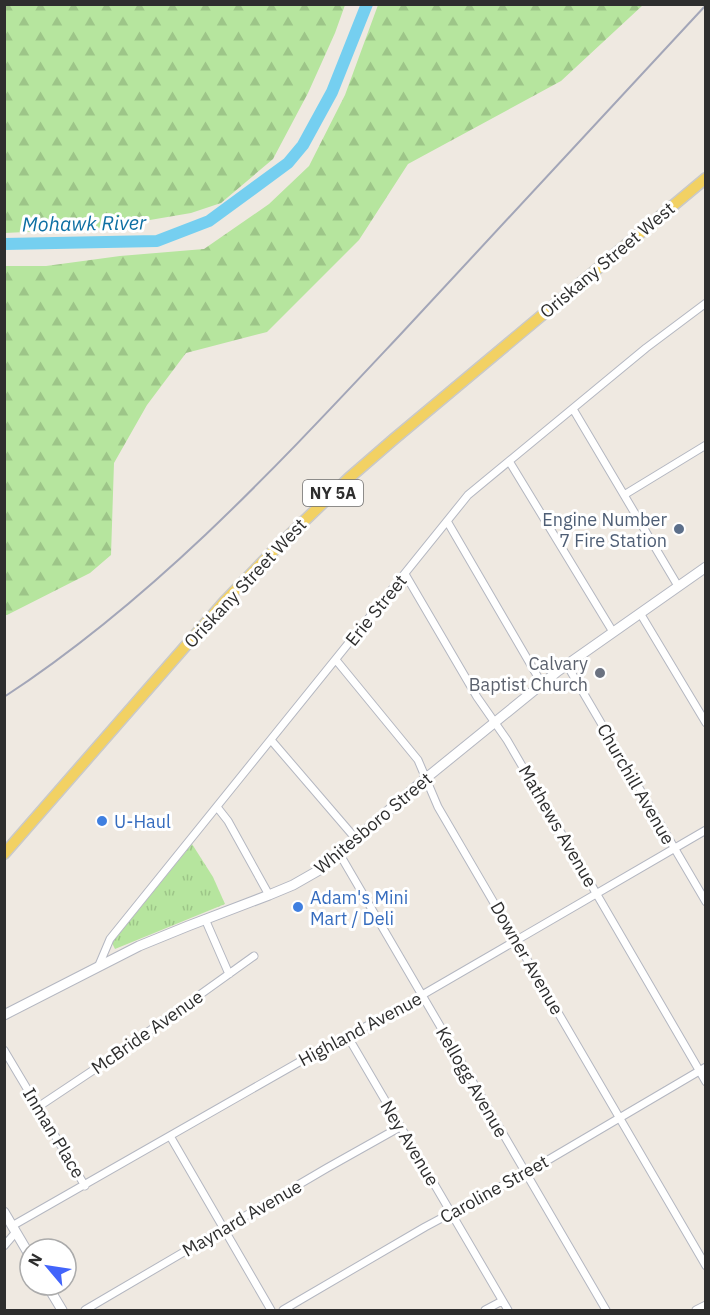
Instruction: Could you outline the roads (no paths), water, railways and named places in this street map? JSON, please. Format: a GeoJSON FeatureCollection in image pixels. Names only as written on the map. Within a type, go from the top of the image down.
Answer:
{"type":"FeatureCollection","features":[{"type":"Feature","properties":{"kind":"main road","name":"Oriskany Street West"},"geometry":{"type":"LineString","coordinates":[[4,854],[224,602],[277,546],[385,447],[705,178]]}},
{"type":"Feature","properties":{"kind":"street","name":"Erie Street"},"geometry":{"type":"LineString","coordinates":[[99,965],[110,939],[468,495],[646,348],[705,303]]}},
{"type":"Feature","properties":{"kind":"street"},"geometry":{"type":"LineString","coordinates":[[573,409],[678,586]]}},
{"type":"Feature","properties":{"kind":"street"},"geometry":{"type":"LineString","coordinates":[[624,495],[705,445]]}},
{"type":"Feature","properties":{"kind":"street"},"geometry":{"type":"LineString","coordinates":[[509,461],[613,632]]}},
{"type":"Feature","properties":{"kind":"street"},"geometry":{"type":"LineString","coordinates":[[447,521],[542,684]]}},
{"type":"Feature","properties":{"kind":"street","name":"Whitesboro Street"},"geometry":{"type":"LineString","coordinates":[[4,1015],[99,965],[205,919],[269,896],[309,876],[542,684],[705,567]]}},
{"type":"Feature","properties":{"kind":"street","name":"Mathews Avenue"},"geometry":{"type":"LineString","coordinates":[[405,574],[477,697],[507,740],[702,1069],[705,1082]]}},
{"type":"Feature","properties":{"kind":"street"},"geometry":{"type":"LineString","coordinates":[[640,613],[705,723]]}},
{"type":"Feature","properties":{"kind":"street","name":"Downer Avenue"},"geometry":{"type":"LineString","coordinates":[[336,660],[418,760],[438,807],[621,1118],[705,1266]]}},
{"type":"Feature","properties":{"kind":"street","name":"Churchill Avenue"},"geometry":{"type":"LineString","coordinates":[[567,665],[705,902]]}},
{"type":"Feature","properties":{"kind":"street"},"geometry":{"type":"LineString","coordinates":[[271,740],[356,838]]}},
{"type":"Feature","properties":{"kind":"street"},"geometry":{"type":"LineString","coordinates":[[217,807],[228,821],[269,896]]}},
{"type":"Feature","properties":{"kind":"street","name":"Highland Avenue"},"geometry":{"type":"LineString","coordinates":[[14,1229],[312,1054],[422,996],[705,830]]}},
{"type":"Feature","properties":{"kind":"street","name":"Kellogg Avenue"},"geometry":{"type":"LineString","coordinates":[[339,853],[606,1311]]}},
{"type":"Feature","properties":{"kind":"street"},"geometry":{"type":"LineString","coordinates":[[205,919],[229,974]]}},
{"type":"Feature","properties":{"kind":"street","name":"McBride Avenue"},"geometry":{"type":"LineString","coordinates":[[38,1107],[113,1057],[254,956]]}},
{"type":"Feature","properties":{"kind":"street","name":"Ney Avenue"},"geometry":{"type":"LineString","coordinates":[[348,1037],[508,1311]]}},
{"type":"Feature","properties":{"kind":"street","name":"Inman Place"},"geometry":{"type":"LineString","coordinates":[[4,1050],[85,1186]]}},
{"type":"Feature","properties":{"kind":"street","name":"Caroline Street"},"geometry":{"type":"LineString","coordinates":[[283,1311],[451,1213],[526,1173],[702,1069]]}},
{"type":"Feature","properties":{"kind":"street","name":"Maynard Avenue"},"geometry":{"type":"LineString","coordinates":[[85,1311],[400,1127]]}},
{"type":"Feature","properties":{"kind":"street"},"geometry":{"type":"LineString","coordinates":[[171,1136],[271,1311]]}},
{"type":"Feature","properties":{"kind":"street"},"geometry":{"type":"LineString","coordinates":[[4,1212],[19,1237]]}},
{"type":"Feature","properties":{"kind":"street"},"geometry":{"type":"LineString","coordinates":[[4,1246],[14,1229]]}},
{"type":"Feature","properties":{"kind":"street"},"geometry":{"type":"LineString","coordinates":[[54,1297],[62,1311]]}},
{"type":"Feature","properties":{"kind":"street"},"geometry":{"type":"LineString","coordinates":[[485,1311],[502,1301]]}},
{"type":"Feature","properties":{"kind":"street"},"geometry":{"type":"LineString","coordinates":[[696,1311],[705,1305]]}},
{"type":"Feature","properties":{"kind":"waterway","name":"Mohawk River"},"geometry":{"type":"LineString","coordinates":[[4,244],[157,241],[209,221],[288,163],[303,145],[332,92],[367,4]]}},
{"type":"Feature","properties":{"kind":"railway"},"geometry":{"type":"LineString","coordinates":[[4,697],[112,617],[163,574],[260,482],[399,336],[706,5]]}},
{"type":"Feature","properties":{"kind":"place","name":"Engine Number 7 Fire Station"},"geometry":{"type":"Point","coordinates":[679,529]}},
{"type":"Feature","properties":{"kind":"place","name":"Calvary Baptist Church"},"geometry":{"type":"Point","coordinates":[600,673]}},
{"type":"Feature","properties":{"kind":"place","name":"U-Haul"},"geometry":{"type":"Point","coordinates":[102,821]}},
{"type":"Feature","properties":{"kind":"place","name":"Adam's Mini Mart / Deli"},"geometry":{"type":"Point","coordinates":[298,907]}}]}
